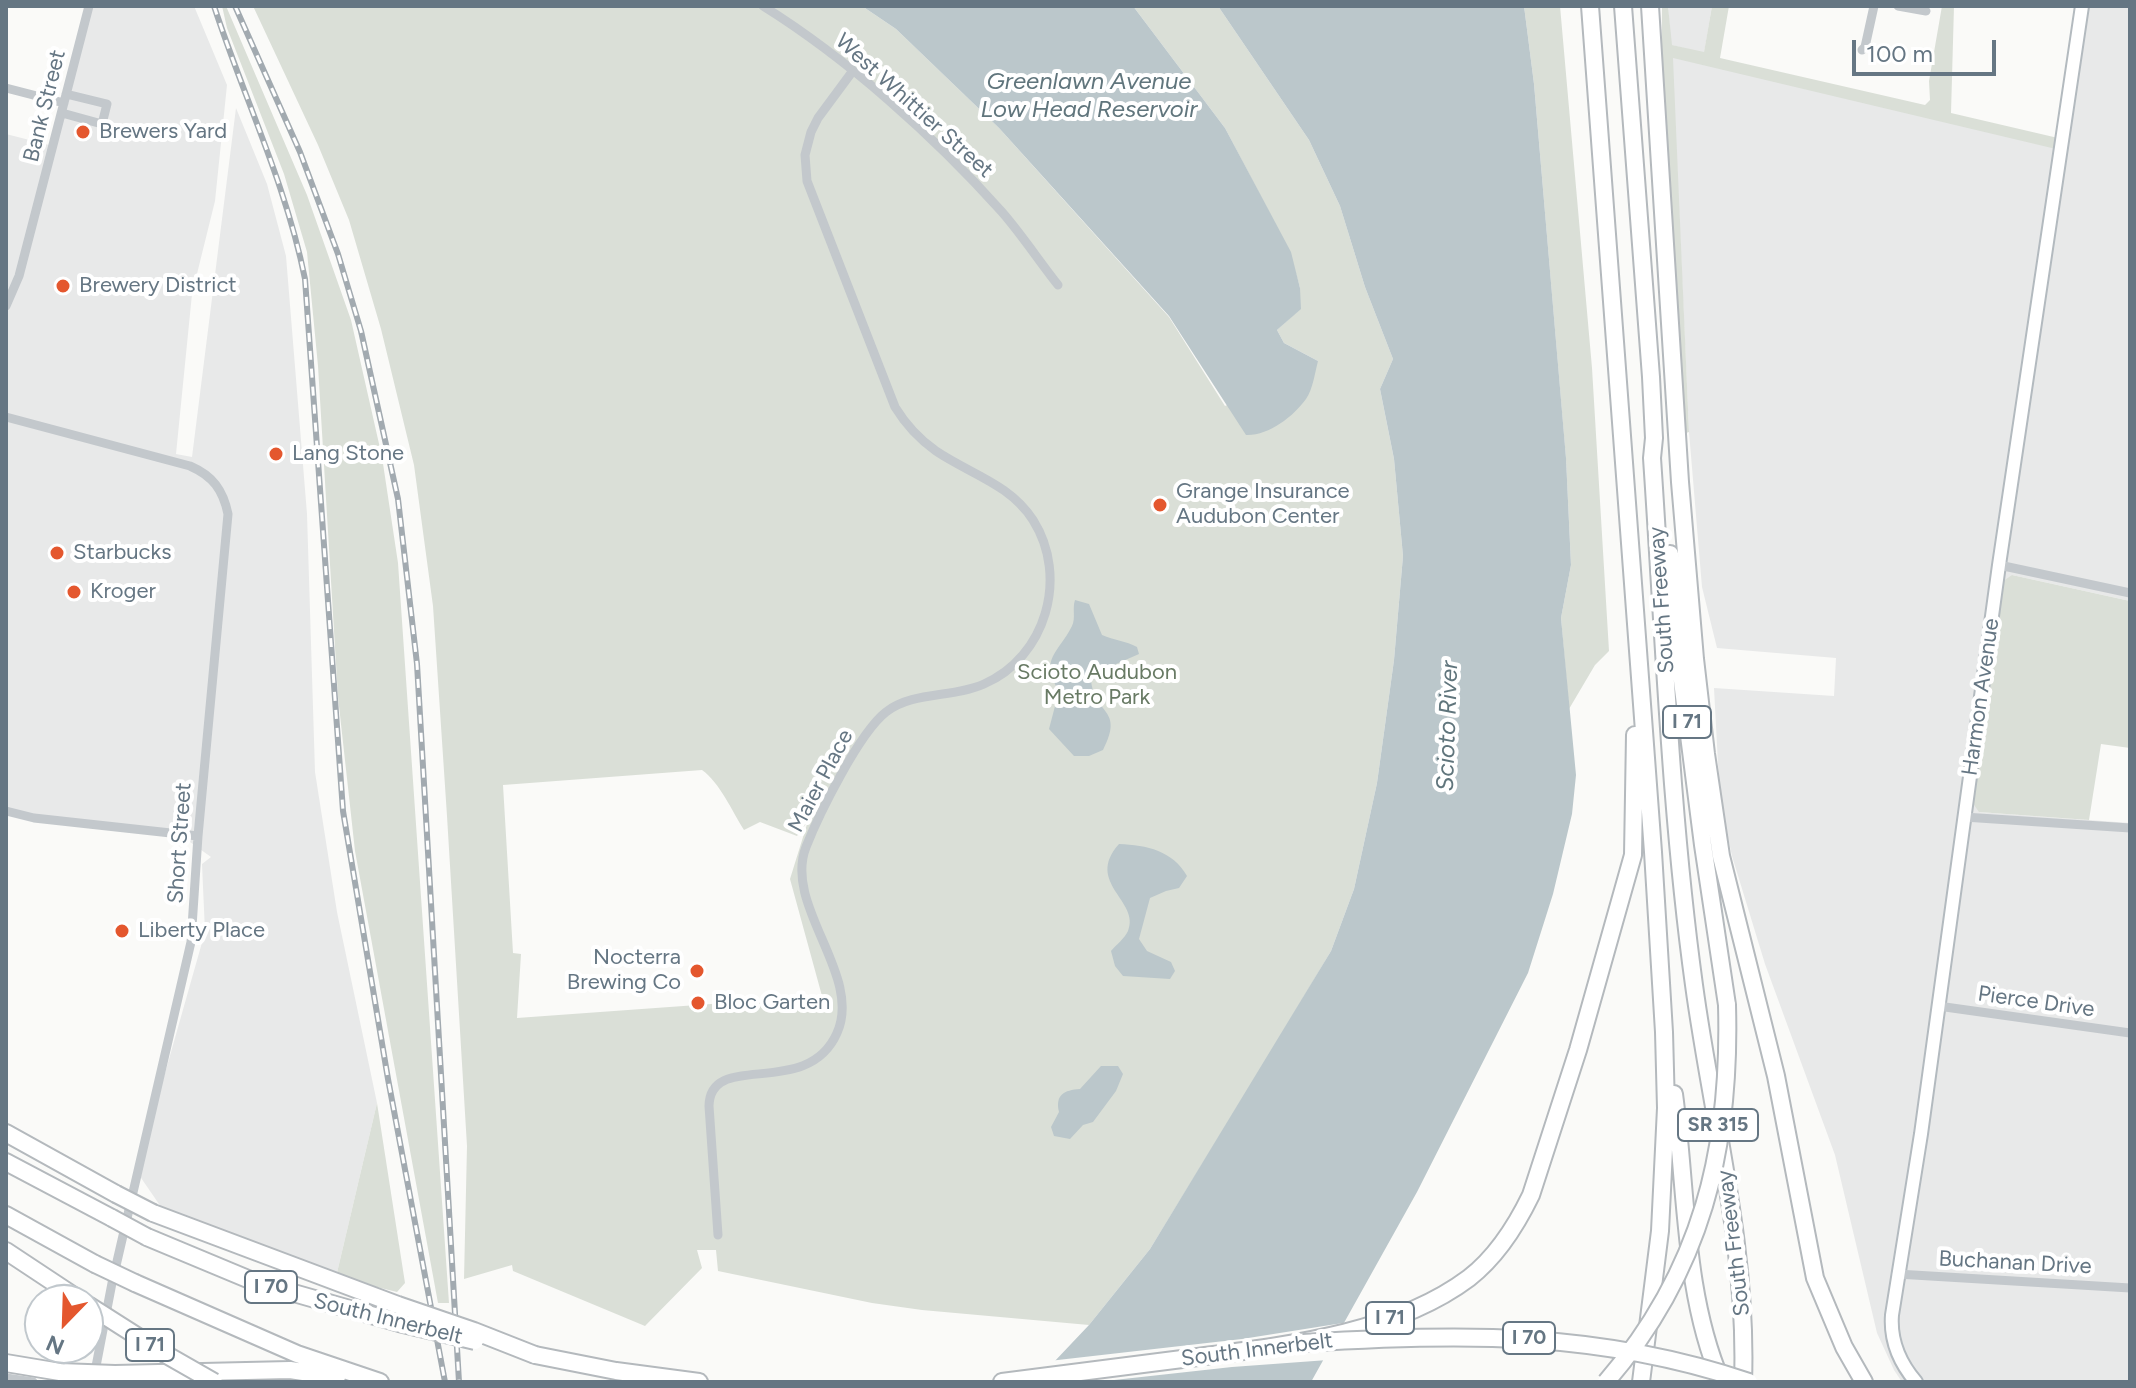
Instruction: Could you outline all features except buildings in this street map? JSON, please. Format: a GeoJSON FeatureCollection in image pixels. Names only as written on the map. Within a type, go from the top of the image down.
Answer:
{"type":"FeatureCollection","features":[{"type":"Feature","properties":{"kind":"highway","name":"South Freeway"},"geometry":{"type":"LineString","coordinates":[[1590,6],[1662,989],[1666,1108],[1660,1231],[1642,1380]]}},
{"type":"Feature","properties":{"kind":"highway","name":"South Freeway"},"geometry":{"type":"LineString","coordinates":[[1623,6],[1683,884],[1702,1043],[1722,1145],[1740,1268],[1746,1382]]}},
{"type":"Feature","properties":{"kind":"highway"},"geometry":{"type":"LineString","coordinates":[[1642,6],[1652,56]]}},
{"type":"Feature","properties":{"kind":"highway"},"geometry":{"type":"LineString","coordinates":[[1650,6],[1680,482],[1695,659],[1721,856],[1776,1076],[1815,1278],[1844,1347],[1864,1382]]}},
{"type":"Feature","properties":{"kind":"highway","name":"I 71"},"geometry":{"type":"LineString","coordinates":[[1606,1382],[1661,1304],[1687,1255],[1705,1208],[1725,1112],[1727,1005],[1680,665],[1661,459],[1654,438]]}},
{"type":"Feature","properties":{"kind":"highway","name":"I 71"},"geometry":{"type":"LineString","coordinates":[[1303,1343],[1413,1311],[1470,1277],[1500,1246],[1531,1195],[1583,1035],[1633,855],[1634,589]]}},
{"type":"Feature","properties":{"kind":"highway"},"geometry":{"type":"LineString","coordinates":[[1662,989],[1692,1267],[1718,1374]]}},
{"type":"Feature","properties":{"kind":"highway"},"geometry":{"type":"LineString","coordinates":[[6,1133],[153,1213],[256,1254],[535,1355]]}},
{"type":"Feature","properties":{"kind":"highway","name":"South Innerbelt"},"geometry":{"type":"LineString","coordinates":[[6,1162],[147,1237],[255,1282],[399,1323],[535,1355],[616,1371],[699,1382]]}},
{"type":"Feature","properties":{"kind":"highway","name":"I 70"},"geometry":{"type":"LineString","coordinates":[[6,1215],[135,1283],[297,1354],[380,1382]]}},
{"type":"Feature","properties":{"kind":"highway"},"geometry":{"type":"LineString","coordinates":[[6,1251],[55,1284]]}},
{"type":"Feature","properties":{"kind":"highway"},"geometry":{"type":"LineString","coordinates":[[6,1266],[52,1284]]}},
{"type":"Feature","properties":{"kind":"highway","name":"I 71"},"geometry":{"type":"LineString","coordinates":[[104,1315],[214,1382]]}},
{"type":"Feature","properties":{"kind":"highway","name":"South Innerbelt"},"geometry":{"type":"LineString","coordinates":[[1002,1382],[1303,1343],[1448,1335],[1537,1338],[1623,1350],[1706,1367],[1746,1382]]}},
{"type":"Feature","properties":{"kind":"highway"},"geometry":{"type":"LineString","coordinates":[[6,1363],[60,1372],[115,1374],[290,1370],[366,1382]]}},
{"type":"Feature","properties":{"kind":"main road","name":"Harmon Avenue"},"geometry":{"type":"LineString","coordinates":[[1916,1382],[1899,1357],[1891,1328],[1897,1274],[1921,1134],[1999,565],[2082,6]]}},
{"type":"Feature","properties":{"kind":"street","name":"Bank Street"},"geometry":{"type":"LineString","coordinates":[[6,306],[19,276],[89,6]]}},
{"type":"Feature","properties":{"kind":"street","name":"West Whittier Street"},"geometry":{"type":"LineString","coordinates":[[763,6],[818,44],[956,164],[1004,215],[1058,285]]}},
{"type":"Feature","properties":{"kind":"street"},"geometry":{"type":"LineString","coordinates":[[1862,50],[1874,6]]}},
{"type":"Feature","properties":{"kind":"street"},"geometry":{"type":"LineString","coordinates":[[1898,6],[1926,11]]}},
{"type":"Feature","properties":{"kind":"street","name":"Maier Place"},"geometry":{"type":"LineString","coordinates":[[718,1235],[709,1106],[712,1091],[729,1078],[786,1073],[812,1063],[829,1047],[839,1028],[843,1010],[840,989],[808,897],[803,865],[806,848],[846,769],[868,729],[886,712],[917,698],[970,689],[1009,669],[1036,635],[1051,591],[1044,545],[1024,507],[1001,487],[938,453],[924,442],[895,407],[811,194],[805,155],[811,132],[852,72]]}},
{"type":"Feature","properties":{"kind":"street"},"geometry":{"type":"LineString","coordinates":[[6,88],[64,103]]}},
{"type":"Feature","properties":{"kind":"street","name":"Short Street"},"geometry":{"type":"LineString","coordinates":[[6,417],[182,463],[206,475],[221,489],[228,514],[188,959],[137,1172],[93,1382]]}},
{"type":"Feature","properties":{"kind":"street"},"geometry":{"type":"LineString","coordinates":[[1999,565],[2130,593]]}},
{"type":"Feature","properties":{"kind":"street"},"geometry":{"type":"LineString","coordinates":[[6,811],[34,818],[198,836]]}},
{"type":"Feature","properties":{"kind":"street"},"geometry":{"type":"LineString","coordinates":[[1964,817],[2130,828]]}},
{"type":"Feature","properties":{"kind":"street","name":"Pierce Drive"},"geometry":{"type":"LineString","coordinates":[[1938,1006],[2130,1033]]}},
{"type":"Feature","properties":{"kind":"street","name":"Buchanan Drive"},"geometry":{"type":"LineString","coordinates":[[1897,1274],[2130,1288]]}},
{"type":"Feature","properties":{"kind":"street"},"geometry":{"type":"LineString","coordinates":[[6,1378],[33,1382]]}},
{"type":"Feature","properties":{"kind":"shaded area"},"geometry":{"type":"Polygon","coordinates":[[[90,6],[194,6],[227,85],[215,201],[192,294],[176,454],[192,457],[236,108],[267,184],[286,256],[307,514],[315,772],[337,912],[377,1103],[336,1277],[161,1207],[137,1172],[205,932],[202,864],[211,857],[176,832],[6,813],[6,134],[53,146],[90,6]]]}},
{"type":"Feature","properties":{"kind":"shaded area"},"geometry":{"type":"Polygon","coordinates":[[[1668,6],[1712,6],[1704,53],[1671,45],[1668,6]]]}},
{"type":"Feature","properties":{"kind":"shaded area"},"geometry":{"type":"Polygon","coordinates":[[[2079,6],[2130,6],[2130,601],[2012,575],[1979,812],[2130,823],[2130,1382],[1902,1382],[1877,1333],[1835,1155],[1765,964],[1732,856],[1720,802],[1714,688],[1834,696],[1836,658],[1717,648],[1702,587],[1689,432],[1672,57],[2056,148],[2079,6]]]}},
{"type":"Feature","properties":{"kind":"green space"},"geometry":{"type":"Polygon","coordinates":[[[222,6],[226,6],[307,195],[351,320],[382,457],[398,563],[449,1303],[438,1303],[355,851],[338,697],[318,366],[307,252],[284,174],[227,28],[222,6]]]}},
{"type":"Feature","properties":{"kind":"green space","name":"Scioto Audubon Metro Park"},"geometry":{"type":"Polygon","coordinates":[[[253,6],[862,6],[896,29],[999,128],[1169,317],[1225,406],[1318,361],[1284,343],[1277,330],[1300,309],[1300,288],[1290,252],[1225,128],[1133,6],[1218,6],[1309,140],[1340,206],[1365,287],[1393,359],[1380,389],[1394,459],[1403,556],[1394,660],[1377,783],[1354,889],[1331,951],[1150,1249],[1089,1325],[872,1303],[718,1271],[716,1250],[697,1250],[702,1268],[645,1326],[513,1271],[512,1265],[464,1279],[467,1146],[433,606],[414,465],[381,329],[349,220],[318,145],[253,6]],[[702,770],[503,785],[513,953],[521,954],[517,1018],[822,996],[790,879],[808,821],[797,836],[760,822],[744,830],[702,770]]]}},
{"type":"Feature","properties":{"kind":"green space"},"geometry":{"type":"Polygon","coordinates":[[[1524,6],[1560,6],[1592,368],[1609,651],[1595,665],[1569,709],[1561,618],[1571,565],[1566,459],[1534,84],[1524,6]]]}},
{"type":"Feature","properties":{"kind":"green space"},"geometry":{"type":"Polygon","coordinates":[[[1662,6],[1668,6],[1672,45],[1704,52],[1712,6],[1729,6],[1720,58],[1925,105],[1930,100],[1929,81],[1942,6],[1954,6],[1951,113],[2058,138],[2056,149],[1673,58],[1689,432],[1672,438],[1661,175],[1662,6]]]}},
{"type":"Feature","properties":{"kind":"green space"},"geometry":{"type":"Polygon","coordinates":[[[2012,575],[2130,601],[2130,748],[2101,744],[2089,820],[1979,812],[1970,799],[2002,582],[2012,575]]]}},
{"type":"Feature","properties":{"kind":"green space"},"geometry":{"type":"Polygon","coordinates":[[[377,1103],[405,1283],[397,1292],[336,1277],[377,1103]]]}},
{"type":"Feature","properties":{"kind":"water","name":"Greenlawn Avenue Low Head Reservoir"},"geometry":{"type":"Polygon","coordinates":[[[862,6],[1133,6],[1225,128],[1291,252],[1300,288],[1301,309],[1277,330],[1284,343],[1318,361],[1310,390],[1301,406],[1271,429],[1246,435],[1169,316],[999,128],[896,29],[862,6]]]}},
{"type":"Feature","properties":{"kind":"water","name":"Scioto River"},"geometry":{"type":"Polygon","coordinates":[[[1218,6],[1524,6],[1534,84],[1566,458],[1571,565],[1561,618],[1576,775],[1572,814],[1553,894],[1528,973],[1417,1192],[1311,1382],[1035,1382],[1089,1325],[1150,1249],[1331,951],[1354,889],[1377,783],[1394,660],[1403,556],[1394,459],[1380,389],[1393,359],[1365,287],[1340,206],[1309,140],[1218,6]]]}},
{"type":"Feature","properties":{"kind":"water"},"geometry":{"type":"Polygon","coordinates":[[[1075,600],[1089,604],[1102,635],[1137,647],[1139,654],[1098,672],[1091,680],[1093,691],[1111,726],[1103,750],[1089,756],[1074,756],[1049,729],[1059,691],[1053,680],[1051,663],[1072,626],[1075,600]]]}},
{"type":"Feature","properties":{"kind":"water"},"geometry":{"type":"Polygon","coordinates":[[[1119,844],[1139,846],[1167,855],[1187,876],[1179,888],[1150,898],[1139,939],[1147,951],[1171,962],[1175,971],[1170,979],[1123,976],[1115,966],[1111,951],[1127,934],[1130,920],[1107,870],[1119,844]]]}},
{"type":"Feature","properties":{"kind":"water"},"geometry":{"type":"Polygon","coordinates":[[[1101,1066],[1118,1066],[1123,1074],[1116,1091],[1093,1122],[1083,1125],[1070,1139],[1054,1136],[1051,1127],[1059,1112],[1060,1098],[1065,1092],[1080,1089],[1101,1066]]]}},
{"type":"Feature","properties":{"kind":"pier"},"geometry":{"type":"Polygon","coordinates":[[[1349,1322],[1328,1360],[1096,1382],[1031,1382],[1049,1361],[1242,1339],[1349,1322]]]}},
{"type":"Feature","properties":{"kind":"railway"},"geometry":{"type":"LineString","coordinates":[[214,6],[276,175],[305,279],[343,811],[388,1079],[445,1382]]}},
{"type":"Feature","properties":{"kind":"railway"},"geometry":{"type":"LineString","coordinates":[[235,6],[300,152],[338,254],[361,331],[398,499],[417,664],[459,1382]]}},
{"type":"Feature","properties":{"kind":"place","name":"Brewers Yard"},"geometry":{"type":"Point","coordinates":[83,132]}},
{"type":"Feature","properties":{"kind":"place","name":"Brewery District"},"geometry":{"type":"Point","coordinates":[63,286]}},
{"type":"Feature","properties":{"kind":"place","name":"Lang Stone"},"geometry":{"type":"Point","coordinates":[276,454]}},
{"type":"Feature","properties":{"kind":"place","name":"Grange Insurance Audubon Center"},"geometry":{"type":"Point","coordinates":[1160,505]}},
{"type":"Feature","properties":{"kind":"place","name":"Starbucks"},"geometry":{"type":"Point","coordinates":[57,553]}},
{"type":"Feature","properties":{"kind":"place","name":"Kroger"},"geometry":{"type":"Point","coordinates":[74,592]}},
{"type":"Feature","properties":{"kind":"place","name":"Liberty Place"},"geometry":{"type":"Point","coordinates":[122,931]}},
{"type":"Feature","properties":{"kind":"place","name":"Nocterra Brewing Co"},"geometry":{"type":"Point","coordinates":[697,971]}},
{"type":"Feature","properties":{"kind":"place","name":"Bloc Garten"},"geometry":{"type":"Point","coordinates":[698,1003]}}]}
